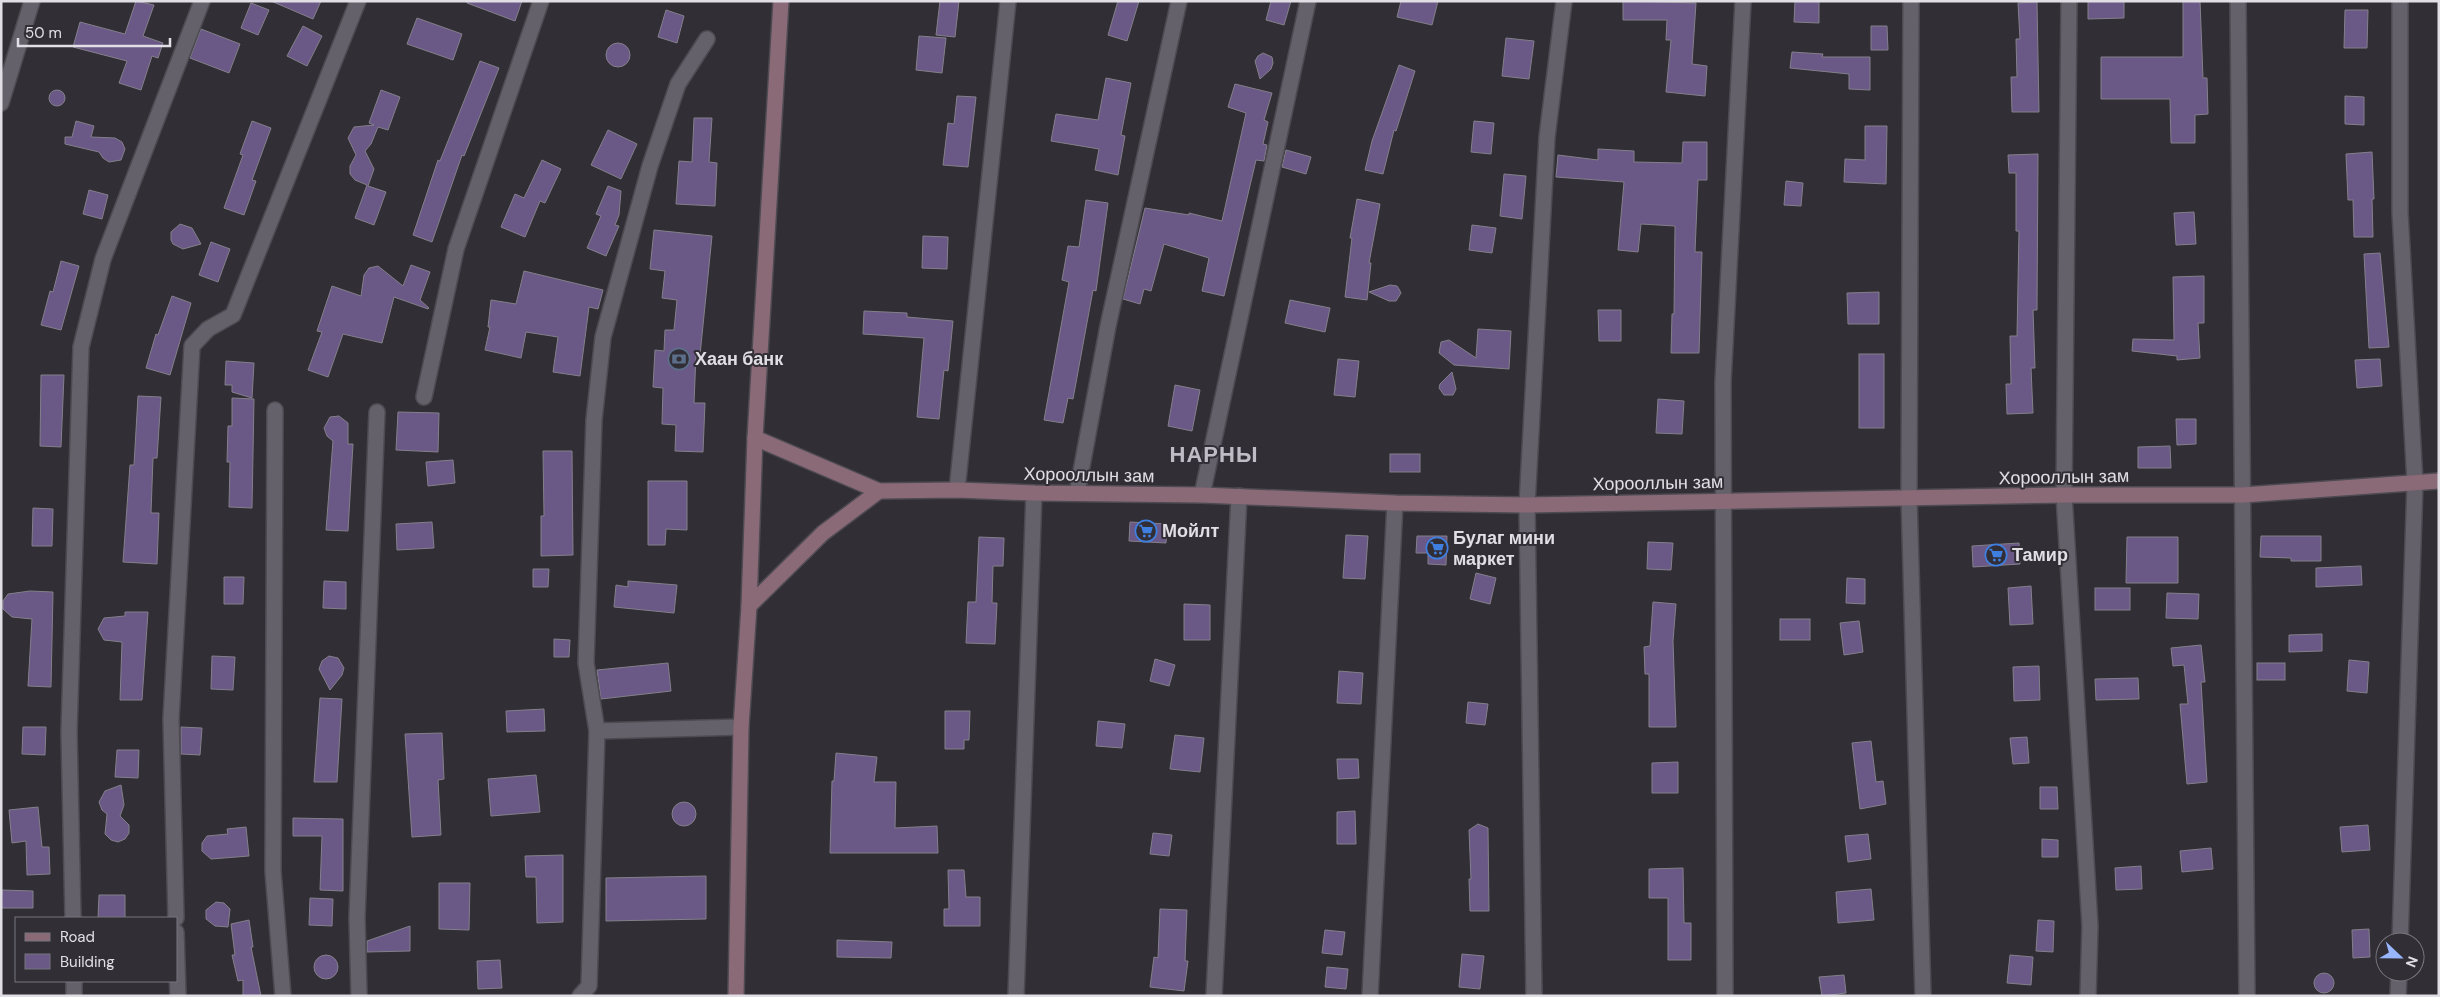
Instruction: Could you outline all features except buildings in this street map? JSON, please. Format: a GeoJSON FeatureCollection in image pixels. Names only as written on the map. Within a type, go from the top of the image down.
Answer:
{"type":"FeatureCollection","features":[{"type":"Feature","properties":{"kind":"street"},"geometry":{"type":"LineString","coordinates":[[1,103],[32,1]]}},
{"type":"Feature","properties":{"kind":"street"},"geometry":{"type":"LineString","coordinates":[[73,917],[69,732],[81,347],[103,259],[202,1]]}},
{"type":"Feature","properties":{"kind":"street"},"geometry":{"type":"LineString","coordinates":[[176,917],[171,719],[192,346],[208,329],[233,315],[358,1]]}},
{"type":"Feature","properties":{"kind":"street"},"geometry":{"type":"LineString","coordinates":[[424,397],[456,249],[541,1]]}},
{"type":"Feature","properties":{"kind":"street"},"geometry":{"type":"LineString","coordinates":[[736,996],[741,727],[750,606],[755,438],[781,1]]}},
{"type":"Feature","properties":{"kind":"street"},"geometry":{"type":"LineString","coordinates":[[956,490],[1008,1]]}},
{"type":"Feature","properties":{"kind":"street"},"geometry":{"type":"LineString","coordinates":[[1077,494],[1108,326],[1179,1]]}},
{"type":"Feature","properties":{"kind":"street"},"geometry":{"type":"LineString","coordinates":[[1202,495],[1308,1]]}},
{"type":"Feature","properties":{"kind":"street"},"geometry":{"type":"LineString","coordinates":[[1534,996],[1527,505],[1547,137],[1564,1]]}},
{"type":"Feature","properties":{"kind":"street"},"geometry":{"type":"LineString","coordinates":[[1725,996],[1723,382],[1743,1]]}},
{"type":"Feature","properties":{"kind":"street"},"geometry":{"type":"LineString","coordinates":[[1912,1],[1908,497],[1924,996]]}},
{"type":"Feature","properties":{"kind":"street"},"geometry":{"type":"LineString","coordinates":[[2069,1],[2064,495],[2090,926],[2088,996]]}},
{"type":"Feature","properties":{"kind":"street"},"geometry":{"type":"LineString","coordinates":[[2238,1],[2247,996]]}},
{"type":"Feature","properties":{"kind":"street"},"geometry":{"type":"LineString","coordinates":[[2400,1],[2400,212],[2415,483],[2400,932]]}},
{"type":"Feature","properties":{"kind":"street"},"geometry":{"type":"LineString","coordinates":[[580,996],[589,986],[598,731],[586,663],[594,420],[603,337],[650,166],[678,84],[708,39]]}},
{"type":"Feature","properties":{"kind":"street"},"geometry":{"type":"LineString","coordinates":[[275,410],[273,871],[282,996]]}},
{"type":"Feature","properties":{"kind":"street"},"geometry":{"type":"LineString","coordinates":[[359,996],[357,917],[377,412]]}},
{"type":"Feature","properties":{"kind":"street","name":"Хорооллын зам"},"geometry":{"type":"LineString","coordinates":[[755,438],[879,490],[1202,495],[1395,503],[1527,505],[1908,497],[2243,494],[2439,481]]}},
{"type":"Feature","properties":{"kind":"street"},"geometry":{"type":"LineString","coordinates":[[750,606],[823,533],[879,490]]}},
{"type":"Feature","properties":{"kind":"street"},"geometry":{"type":"LineString","coordinates":[[1016,996],[1034,493]]}},
{"type":"Feature","properties":{"kind":"street"},"geometry":{"type":"LineString","coordinates":[[1214,996],[1239,496]]}},
{"type":"Feature","properties":{"kind":"street"},"geometry":{"type":"LineString","coordinates":[[1370,996],[1395,503]]}},
{"type":"Feature","properties":{"kind":"street"},"geometry":{"type":"LineString","coordinates":[[598,731],[741,727]]}},
{"type":"Feature","properties":{"kind":"street"},"geometry":{"type":"LineString","coordinates":[[74,982],[74,996]]}},
{"type":"Feature","properties":{"kind":"street"},"geometry":{"type":"LineString","coordinates":[[178,982],[178,996]]}},
{"type":"Feature","properties":{"kind":"street"},"geometry":{"type":"LineString","coordinates":[[2398,996],[2399,982]]}},
{"type":"Feature","properties":{"kind":"place","name":"Хаан банк"},"geometry":{"type":"Point","coordinates":[679,359]}},
{"type":"Feature","properties":{"kind":"place","name":"Мойлт"},"geometry":{"type":"Point","coordinates":[1146,531]}},
{"type":"Feature","properties":{"kind":"place","name":"Булаг мини маркет"},"geometry":{"type":"Point","coordinates":[1437,548]}},
{"type":"Feature","properties":{"kind":"place","name":"Тамир"},"geometry":{"type":"Point","coordinates":[1996,555]}},
{"type":"Feature","properties":{"kind":"district","name":"НАРНЫ"},"geometry":{"type":"Point","coordinates":[1214,454]}}]}
